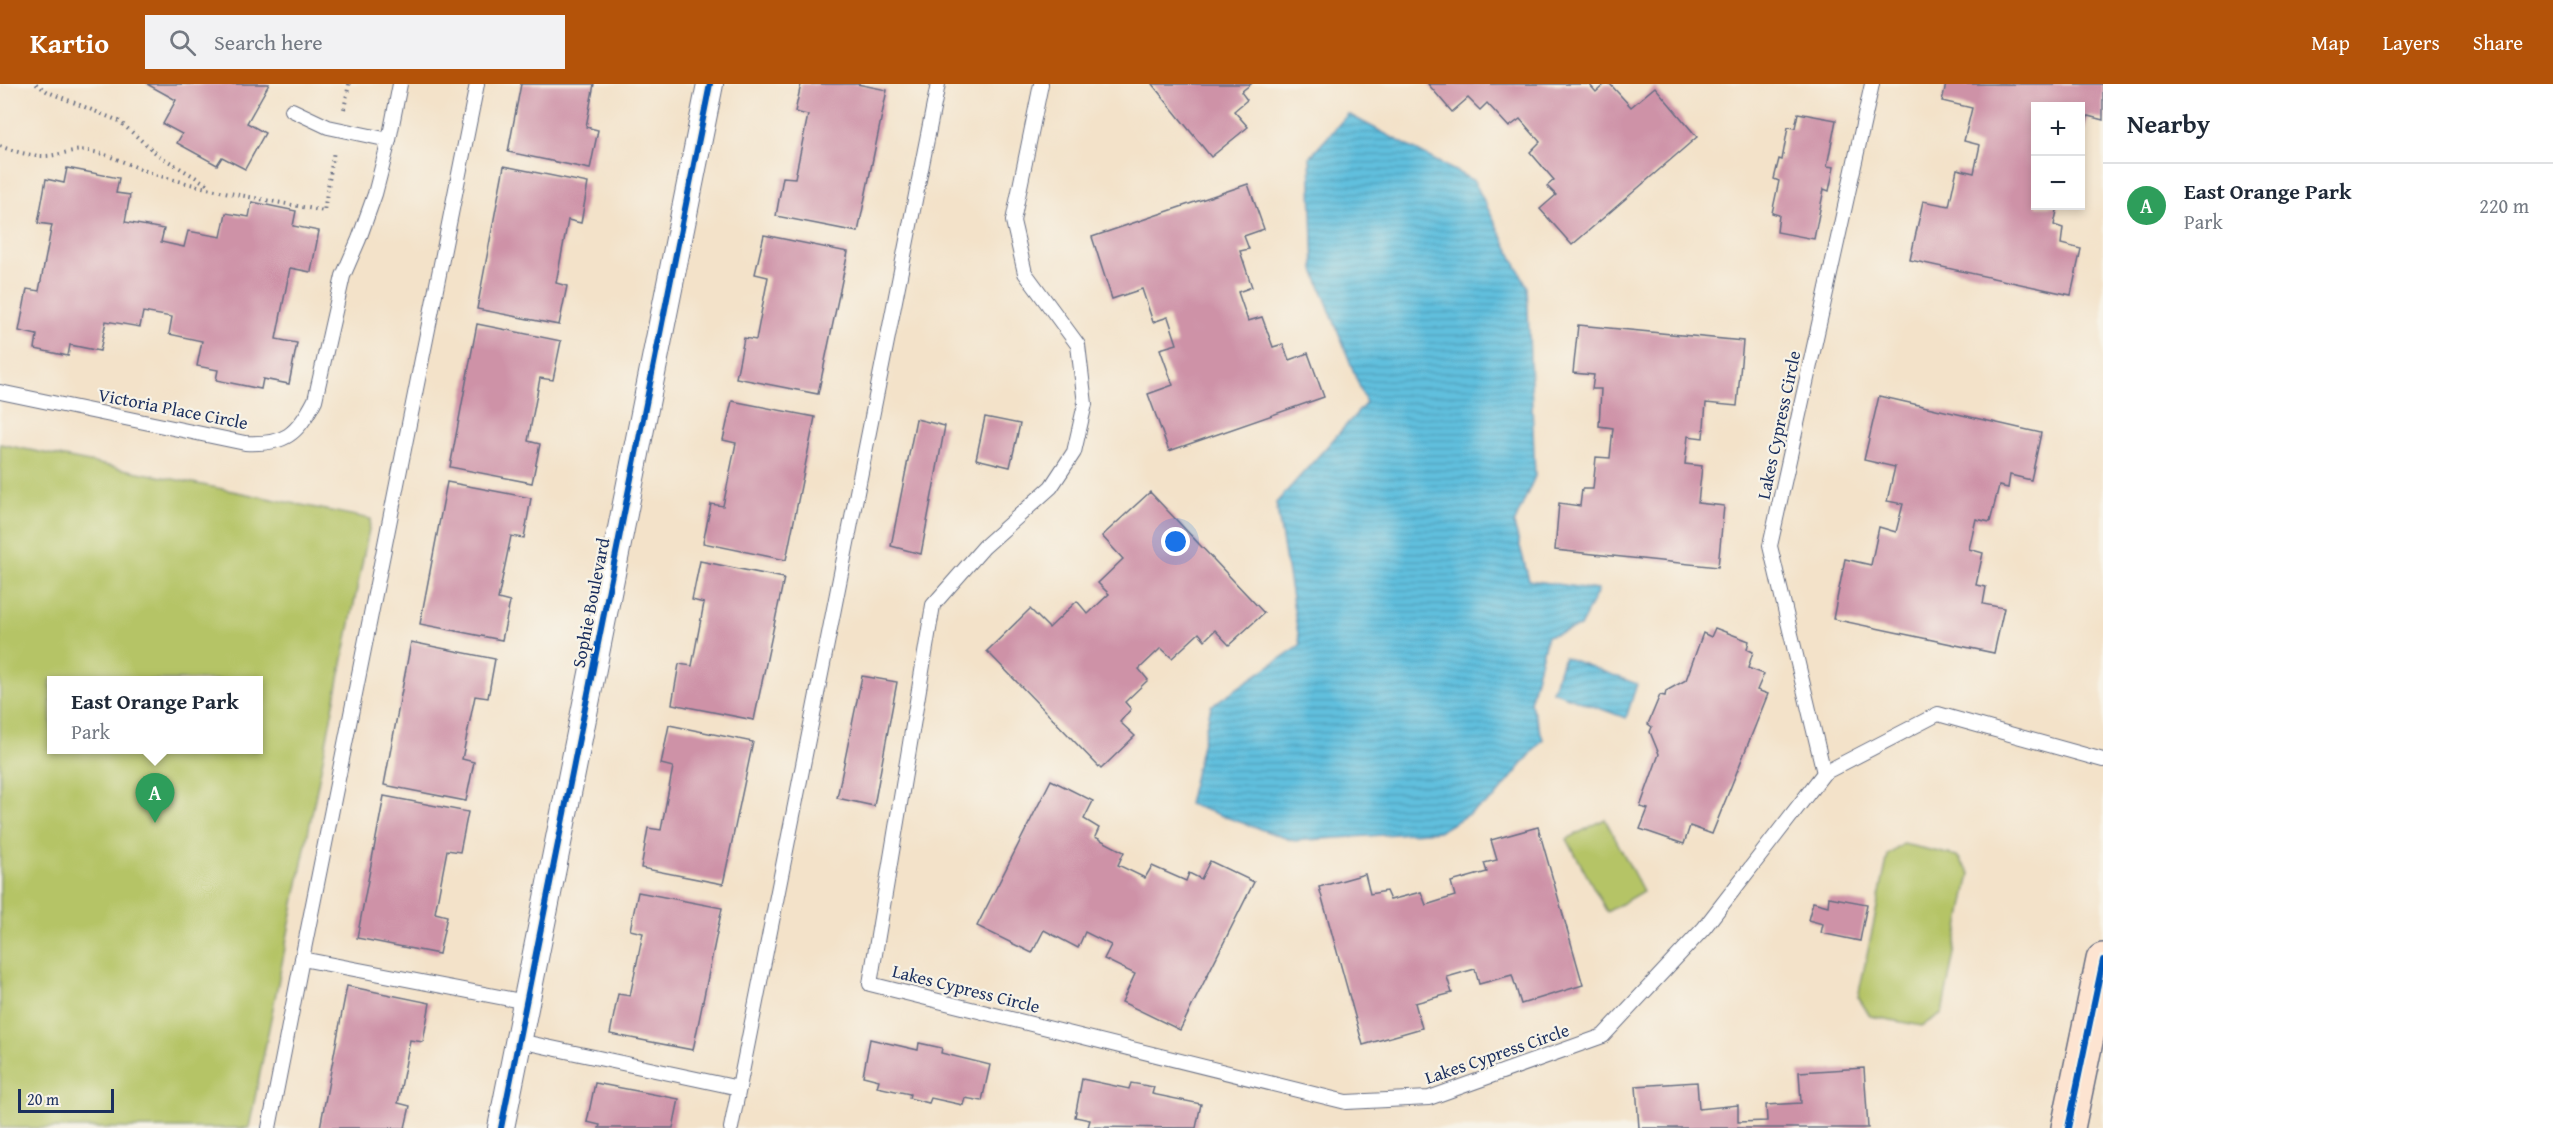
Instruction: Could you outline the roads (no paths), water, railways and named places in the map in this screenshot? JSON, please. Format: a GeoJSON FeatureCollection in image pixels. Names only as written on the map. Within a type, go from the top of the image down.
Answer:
{"type":"FeatureCollection","features":[{"type":"Feature","properties":{"kind":"main road"},"geometry":{"type":"LineString","coordinates":[[2068,1128],[2103,960]]}},
{"type":"Feature","properties":{"kind":"street","name":"Sophie Boulevard"},"geometry":{"type":"LineString","coordinates":[[501,1128],[710,84]]}},
{"type":"Feature","properties":{"kind":"lane","name":"Victoria Place Circle"},"geometry":{"type":"LineString","coordinates":[[0,392],[245,443],[264,444],[280,441],[292,434],[315,400],[343,276],[368,218],[389,140],[400,84]]}},
{"type":"Feature","properties":{"kind":"lane"},"geometry":{"type":"LineString","coordinates":[[269,1128],[477,84]]}},
{"type":"Feature","properties":{"kind":"lane"},"geometry":{"type":"LineString","coordinates":[[731,1128],[938,84]]}},
{"type":"Feature","properties":{"kind":"lane","name":"Lakes Cypress Circle"},"geometry":{"type":"LineString","coordinates":[[1041,84],[1013,221],[1025,273],[1078,345],[1085,404],[1074,452],[1051,487],[984,547],[933,605],[870,984],[1346,1102],[1429,1098],[1602,1036],[1704,928],[1824,773],[1938,714],[2103,760]]}},
{"type":"Feature","properties":{"kind":"lane","name":"Lakes Cypress Circle"},"geometry":{"type":"LineString","coordinates":[[1824,773],[1770,546],[1872,84]]}},
{"type":"Feature","properties":{"kind":"lane"},"geometry":{"type":"LineString","coordinates":[[292,110],[328,127],[389,140]]}},
{"type":"Feature","properties":{"kind":"lane"},"geometry":{"type":"LineString","coordinates":[[302,960],[526,1002]]}},
{"type":"Feature","properties":{"kind":"lane"},"geometry":{"type":"LineString","coordinates":[[519,1041],[739,1088]]}},
{"type":"Feature","properties":{"kind":"water"},"geometry":{"type":"Polygon","coordinates":[[[1348,114],[1474,181],[1527,286],[1535,476],[1514,524],[1529,580],[1598,590],[1580,627],[1547,636],[1530,702],[1543,739],[1494,799],[1440,831],[1294,841],[1188,804],[1211,706],[1300,645],[1276,503],[1366,403],[1314,270],[1310,157],[1348,114]]]}},
{"type":"Feature","properties":{"kind":"water"},"geometry":{"type":"Polygon","coordinates":[[[1564,657],[1637,684],[1626,718],[1552,691],[1564,657]]]}},
{"type":"Feature","properties":{"kind":"place","name":"East Orange Park"},"geometry":{"type":"Point","coordinates":[155,823]}}]}
